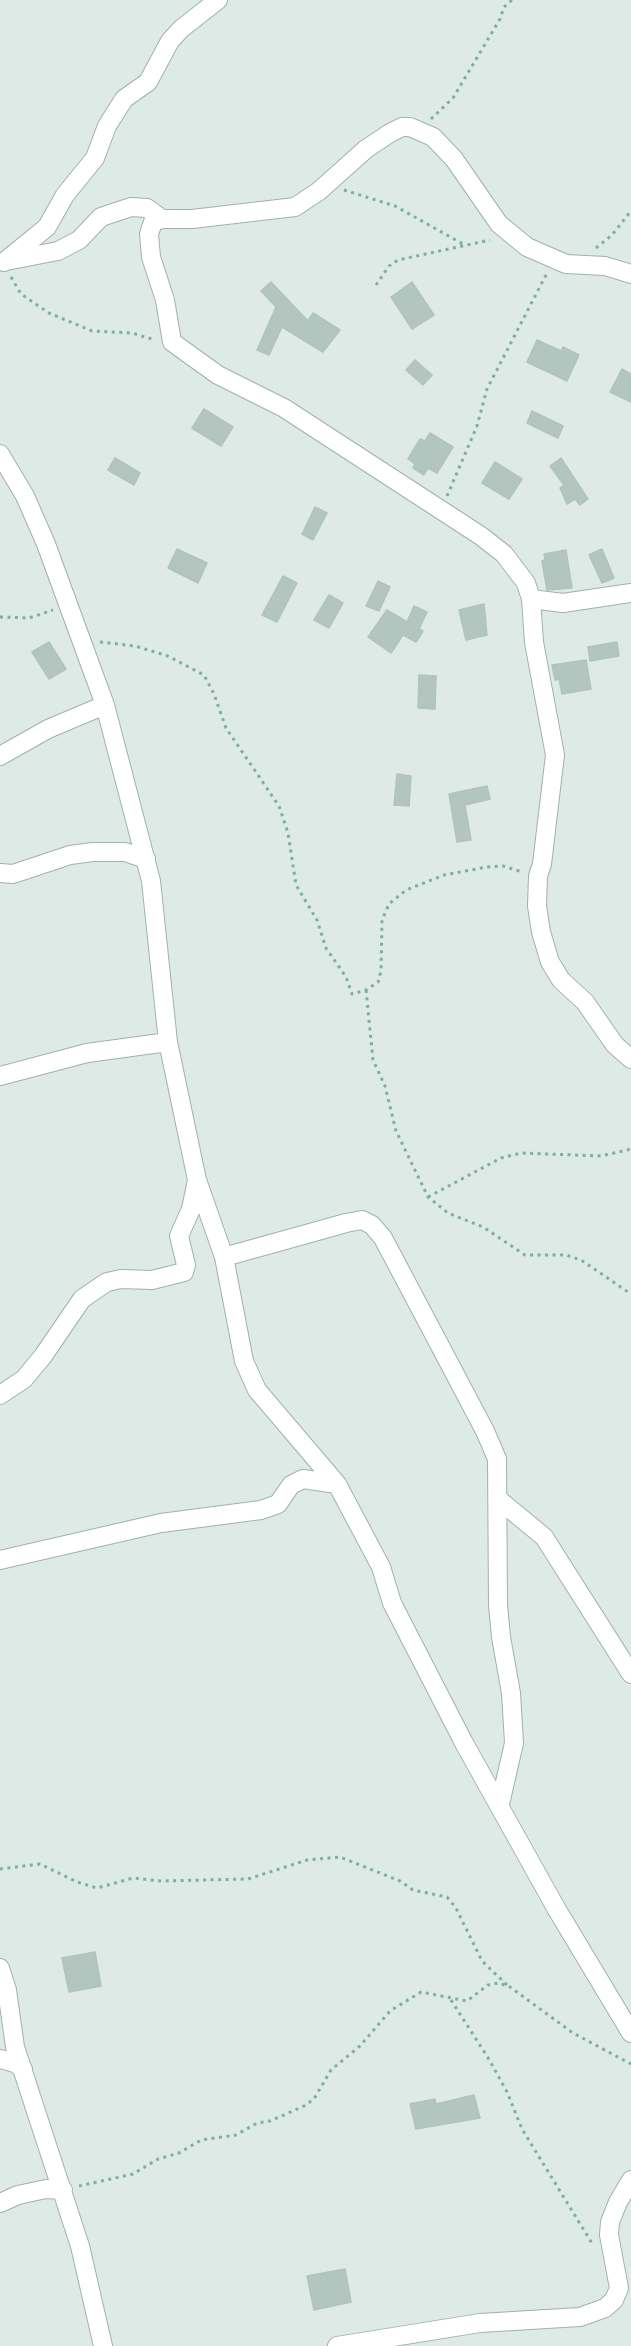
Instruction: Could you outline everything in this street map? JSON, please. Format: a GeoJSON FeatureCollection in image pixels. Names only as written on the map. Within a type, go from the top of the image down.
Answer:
{"type":"FeatureCollection","features":[{"type":"Feature","properties":{"kind":"street"},"geometry":{"type":"LineString","coordinates":[[1,261],[47,227],[64,195],[95,158],[107,126],[123,99],[148,82],[170,42],[181,29],[218,0]]}},
{"type":"Feature","properties":{"kind":"street"},"geometry":{"type":"LineString","coordinates":[[631,274],[605,266],[577,265],[557,260],[527,247],[499,224],[468,183],[454,159],[433,137],[419,130],[402,127],[366,149],[326,185],[295,207],[192,219],[162,219],[153,222],[149,234],[151,257],[165,300],[172,342],[218,375],[284,408],[504,554],[526,583],[531,600],[534,642],[555,755],[542,864],[538,876],[537,906],[541,932],[550,962],[561,981],[585,1002],[615,1045],[631,1059]]}},
{"type":"Feature","properties":{"kind":"street"},"geometry":{"type":"LineString","coordinates":[[1,261],[58,251],[79,240],[101,217],[131,207],[147,208],[162,219]]}},
{"type":"Feature","properties":{"kind":"street"},"geometry":{"type":"LineString","coordinates":[[0,454],[25,496],[69,604],[105,705],[151,881],[168,1042],[197,1180],[224,1257],[244,1361],[256,1390],[337,1484],[381,1567],[392,1603],[464,1743],[556,1908],[631,2033]]}},
{"type":"Feature","properties":{"kind":"street"},"geometry":{"type":"LineString","coordinates":[[531,600],[563,603],[631,593]]}},
{"type":"Feature","properties":{"kind":"street"},"geometry":{"type":"LineString","coordinates":[[534,626],[540,614],[563,603]]}},
{"type":"Feature","properties":{"kind":"street"},"geometry":{"type":"LineString","coordinates":[[0,756],[48,729],[105,705]]}},
{"type":"Feature","properties":{"kind":"street"},"geometry":{"type":"LineString","coordinates":[[0,873],[13,874],[70,855],[93,852],[125,852],[146,860]]}},
{"type":"Feature","properties":{"kind":"street"},"geometry":{"type":"LineString","coordinates":[[0,1076],[87,1053],[168,1042]]}},
{"type":"Feature","properties":{"kind":"street"},"geometry":{"type":"LineString","coordinates":[[0,1395],[24,1379],[43,1356],[82,1299],[98,1288],[107,1282],[121,1279],[152,1280],[184,1272],[186,1265],[179,1236],[190,1209],[197,1180]]}},
{"type":"Feature","properties":{"kind":"street"},"geometry":{"type":"LineString","coordinates":[[224,1257],[346,1223],[362,1220],[372,1225],[383,1238],[485,1431],[497,1459],[498,1605],[511,1693],[514,1743],[500,1804]]}},
{"type":"Feature","properties":{"kind":"street"},"geometry":{"type":"LineString","coordinates":[[0,1560],[160,1523],[261,1510],[278,1504],[291,1485],[303,1479],[337,1484]]}},
{"type":"Feature","properties":{"kind":"street"},"geometry":{"type":"LineString","coordinates":[[498,1499],[544,1537],[631,1674]]}},
{"type":"Feature","properties":{"kind":"street"},"geometry":{"type":"LineString","coordinates":[[0,1968],[7,1990],[15,2047],[80,2246],[103,2346]]}},
{"type":"Feature","properties":{"kind":"street"},"geometry":{"type":"LineString","coordinates":[[0,2059],[15,2063],[23,2069]]}},
{"type":"Feature","properties":{"kind":"street"},"geometry":{"type":"LineString","coordinates":[[337,2346],[480,2323],[580,2317],[605,2308],[614,2300],[619,2288],[609,2235],[610,2222],[631,2180]]}},
{"type":"Feature","properties":{"kind":"street"},"geometry":{"type":"LineString","coordinates":[[0,2203],[36,2191],[63,2190]]}},
{"type":"Feature","properties":{"kind":"path"},"geometry":{"type":"LineString","coordinates":[[419,130],[453,98],[500,19],[504,7],[512,0]]}},
{"type":"Feature","properties":{"kind":"path"},"geometry":{"type":"LineString","coordinates":[[326,185],[395,206],[466,245]]}},
{"type":"Feature","properties":{"kind":"path"},"geometry":{"type":"LineString","coordinates":[[577,265],[612,235],[631,212]]}},
{"type":"Feature","properties":{"kind":"path"},"geometry":{"type":"LineString","coordinates":[[376,285],[389,266],[398,260],[498,240]]}},
{"type":"Feature","properties":{"kind":"path"},"geometry":{"type":"LineString","coordinates":[[437,510],[446,498],[477,426],[487,389],[549,270],[557,260]]}},
{"type":"Feature","properties":{"kind":"path"},"geometry":{"type":"LineString","coordinates":[[1,261],[21,294],[49,314],[92,332],[132,333],[172,342]]}},
{"type":"Feature","properties":{"kind":"path"},"geometry":{"type":"LineString","coordinates":[[0,617],[29,618],[69,604]]}},
{"type":"Feature","properties":{"kind":"path"},"geometry":{"type":"LineString","coordinates":[[82,640],[135,646],[168,656],[204,675],[214,694],[226,728],[279,806],[288,833],[296,885],[317,920],[326,948],[346,977],[352,994],[366,990],[378,982],[381,971],[382,920],[389,904],[406,890],[444,875],[487,867],[503,866],[538,876]]}},
{"type":"Feature","properties":{"kind":"path"},"geometry":{"type":"LineString","coordinates":[[366,990],[373,1060],[385,1086],[396,1131],[428,1197],[448,1214],[483,1227],[525,1255],[558,1254],[581,1260],[631,1294]]}},
{"type":"Feature","properties":{"kind":"path"},"geometry":{"type":"LineString","coordinates":[[428,1197],[473,1171],[511,1155],[521,1153],[601,1156],[631,1149]]}},
{"type":"Feature","properties":{"kind":"path"},"geometry":{"type":"LineString","coordinates":[[0,1869],[40,1864],[77,1882],[97,1888],[133,1878],[171,1881],[248,1879],[307,1860],[340,1857],[400,1881],[413,1890],[447,1897],[456,1908],[482,1961],[510,1988],[573,2033],[631,2064]]}},
{"type":"Feature","properties":{"kind":"path"},"geometry":{"type":"LineString","coordinates":[[63,2190],[133,2174],[158,2159],[179,2153],[201,2140],[236,2135],[257,2123],[270,2121],[304,2106],[314,2099],[332,2070],[360,2046],[390,2011],[420,1992],[467,2001],[488,1985],[499,1983],[510,1988]]}},
{"type":"Feature","properties":{"kind":"path"},"geometry":{"type":"LineString","coordinates":[[451,1999],[507,2092],[522,2129],[595,2249]]}},
{"type":"Feature","properties":{"kind":"building"},"geometry":{"type":"Polygon","coordinates":[[[271,282],[308,321],[313,313],[340,330],[323,352],[282,327],[269,355],[257,350],[276,307],[261,291],[271,282]]]}},
{"type":"Feature","properties":{"kind":"building"},"geometry":{"type":"Polygon","coordinates":[[[412,282],[434,315],[412,329],[391,297],[412,282]]]}},
{"type":"Feature","properties":{"kind":"building"},"geometry":{"type":"Polygon","coordinates":[[[537,340],[561,351],[563,347],[579,355],[567,381],[527,362],[537,340]]]}},
{"type":"Feature","properties":{"kind":"building"},"geometry":{"type":"Polygon","coordinates":[[[415,360],[432,375],[423,385],[406,370],[415,360]]]}},
{"type":"Feature","properties":{"kind":"building"},"geometry":{"type":"Polygon","coordinates":[[[622,369],[631,374],[631,402],[610,392],[622,369]]]}},
{"type":"Feature","properties":{"kind":"building"},"geometry":{"type":"Polygon","coordinates":[[[204,409],[233,427],[221,446],[192,428],[204,409]]]}},
{"type":"Feature","properties":{"kind":"building"},"geometry":{"type":"Polygon","coordinates":[[[532,411],[563,426],[558,438],[527,423],[532,411]]]}},
{"type":"Feature","properties":{"kind":"building"},"geometry":{"type":"Polygon","coordinates":[[[430,433],[453,447],[437,473],[428,468],[424,475],[413,468],[415,464],[408,459],[420,439],[425,441],[430,433]]]}},
{"type":"Feature","properties":{"kind":"building"},"geometry":{"type":"Polygon","coordinates":[[[115,458],[140,473],[134,485],[108,470],[115,458]]]}},
{"type":"Feature","properties":{"kind":"building"},"geometry":{"type":"Polygon","coordinates":[[[561,458],[588,499],[580,505],[575,499],[567,504],[560,488],[564,485],[550,466],[561,458]]]}},
{"type":"Feature","properties":{"kind":"building"},"geometry":{"type":"Polygon","coordinates":[[[495,462],[522,479],[509,499],[482,483],[495,462]]]}},
{"type":"Feature","properties":{"kind":"building"},"geometry":{"type":"Polygon","coordinates":[[[315,507],[327,513],[313,540],[302,534],[315,507]]]}},
{"type":"Feature","properties":{"kind":"building"},"geometry":{"type":"Polygon","coordinates":[[[177,549],[207,563],[198,583],[168,568],[177,549]]]}},
{"type":"Feature","properties":{"kind":"building"},"geometry":{"type":"Polygon","coordinates":[[[602,549],[614,578],[602,583],[589,555],[602,549]]]}},
{"type":"Feature","properties":{"kind":"building"},"geometry":{"type":"Polygon","coordinates":[[[566,550],[572,588],[547,590],[542,561],[545,560],[544,554],[566,550]]]}},
{"type":"Feature","properties":{"kind":"building"},"geometry":{"type":"Polygon","coordinates":[[[283,576],[297,583],[277,622],[262,615],[283,576]]]}},
{"type":"Feature","properties":{"kind":"building"},"geometry":{"type":"Polygon","coordinates":[[[378,581],[390,587],[379,611],[366,606],[378,581]]]}},
{"type":"Feature","properties":{"kind":"building"},"geometry":{"type":"Polygon","coordinates":[[[329,595],[343,603],[329,628],[314,620],[329,595]]]}},
{"type":"Feature","properties":{"kind":"building"},"geometry":{"type":"Polygon","coordinates":[[[484,604],[487,635],[466,640],[459,610],[484,604]]]}},
{"type":"Feature","properties":{"kind":"building"},"geometry":{"type":"Polygon","coordinates":[[[414,606],[427,612],[419,629],[423,631],[416,642],[403,635],[391,653],[368,637],[387,610],[407,622],[414,606]]]}},
{"type":"Feature","properties":{"kind":"building"},"geometry":{"type":"Polygon","coordinates":[[[49,642],[66,669],[49,679],[32,652],[49,642]]]}},
{"type":"Feature","properties":{"kind":"building"},"geometry":{"type":"Polygon","coordinates":[[[617,642],[619,656],[590,661],[588,647],[617,642]]]}},
{"type":"Feature","properties":{"kind":"building"},"geometry":{"type":"Polygon","coordinates":[[[586,660],[591,689],[562,694],[559,679],[555,680],[552,665],[586,660]]]}},
{"type":"Feature","properties":{"kind":"building"},"geometry":{"type":"Polygon","coordinates":[[[419,675],[436,676],[435,709],[418,708],[419,675]]]}},
{"type":"Feature","properties":{"kind":"building"},"geometry":{"type":"Polygon","coordinates":[[[397,774],[411,776],[409,806],[394,805],[397,774]]]}},
{"type":"Feature","properties":{"kind":"building"},"geometry":{"type":"Polygon","coordinates":[[[487,786],[490,799],[465,805],[471,840],[457,842],[449,794],[487,786]]]}},
{"type":"Feature","properties":{"kind":"building"},"geometry":{"type":"Polygon","coordinates":[[[95,1952],[101,1986],[69,1992],[62,1958],[95,1952]]]}},
{"type":"Feature","properties":{"kind":"building"},"geometry":{"type":"Polygon","coordinates":[[[474,2095],[480,2118],[416,2129],[410,2104],[435,2099],[436,2104],[474,2095]]]}},
{"type":"Feature","properties":{"kind":"building"},"geometry":{"type":"Polygon","coordinates":[[[345,2269],[351,2302],[314,2310],[307,2276],[345,2269]]]}}]}
